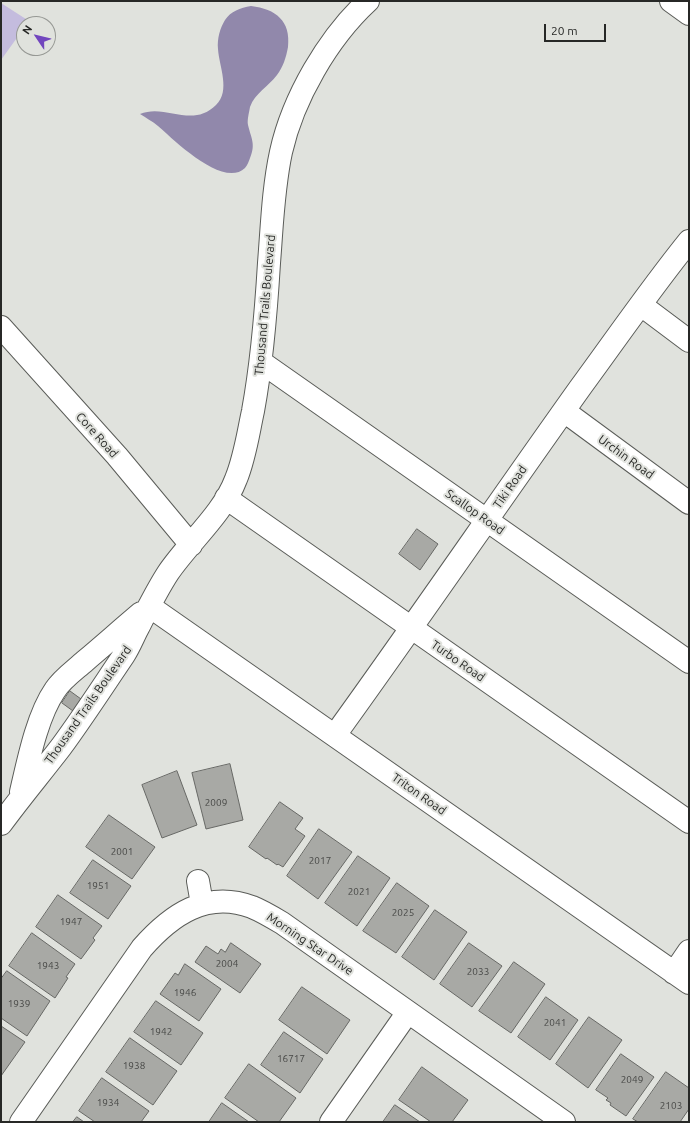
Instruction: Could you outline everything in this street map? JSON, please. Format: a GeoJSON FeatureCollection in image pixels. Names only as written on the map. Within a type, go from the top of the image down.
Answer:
{"type":"FeatureCollection","features":[{"type":"Feature","properties":{"kind":"street","name":"Thousand Trails Boulevard"},"geometry":{"type":"LineString","coordinates":[[1,824],[61,747],[103,686],[126,651],[149,606],[169,573],[226,498],[236,480],[244,454],[261,362],[276,182],[281,150],[293,114],[311,76],[332,42],[360,8],[368,1]]}},
{"type":"Feature","properties":{"kind":"street"},"geometry":{"type":"LineString","coordinates":[[672,1],[689,14]]}},
{"type":"Feature","properties":{"kind":"street","name":"Tiki Road"},"geometry":{"type":"LineString","coordinates":[[335,735],[564,411],[689,240]]}},
{"type":"Feature","properties":{"kind":"street"},"geometry":{"type":"LineString","coordinates":[[640,305],[689,341]]}},
{"type":"Feature","properties":{"kind":"street","name":"Core Road"},"geometry":{"type":"LineString","coordinates":[[3,334],[117,456],[191,545]]}},
{"type":"Feature","properties":{"kind":"street","name":"Scallop Road"},"geometry":{"type":"LineString","coordinates":[[261,362],[689,662]]}},
{"type":"Feature","properties":{"kind":"street","name":"Urchin Road"},"geometry":{"type":"LineString","coordinates":[[564,411],[689,504]]}},
{"type":"Feature","properties":{"kind":"street","name":"Turbo Road"},"geometry":{"type":"LineString","coordinates":[[226,498],[689,822]]}},
{"type":"Feature","properties":{"kind":"street","name":"Thousand Trails Boulevard"},"geometry":{"type":"LineString","coordinates":[[19,799],[30,754],[41,719],[55,689],[149,606]]}},
{"type":"Feature","properties":{"kind":"street","name":"Triton Road"},"geometry":{"type":"LineString","coordinates":[[149,606],[682,978]]}},
{"type":"Feature","properties":{"kind":"street"},"geometry":{"type":"LineString","coordinates":[[198,881],[202,904]]}},
{"type":"Feature","properties":{"kind":"street","name":"Morning Star Drive"},"geometry":{"type":"LineString","coordinates":[[21,1122],[142,948],[155,933],[169,920],[185,911],[202,904],[218,902],[235,903],[251,907],[282,923],[564,1122]]}},
{"type":"Feature","properties":{"kind":"street"},"geometry":{"type":"LineString","coordinates":[[682,978],[689,952]]}},
{"type":"Feature","properties":{"kind":"street"},"geometry":{"type":"LineString","coordinates":[[331,1122],[408,1012]]}},
{"type":"Feature","properties":{"kind":"shaded area"},"geometry":{"type":"Polygon","coordinates":[[[1,3],[21,16],[16,16],[16,39],[1,60],[1,3]]]}},
{"type":"Feature","properties":{"kind":"shaded area"},"geometry":{"type":"Polygon","coordinates":[[[251,6],[268,10],[280,18],[287,30],[288,47],[284,62],[279,72],[258,94],[250,107],[248,123],[253,149],[247,165],[245,168],[236,173],[224,172],[199,160],[186,151],[156,124],[140,114],[149,111],[159,111],[198,115],[207,112],[216,105],[223,93],[223,78],[218,49],[220,30],[230,14],[251,6]]]}},
{"type":"Feature","properties":{"kind":"building"},"geometry":{"type":"Polygon","coordinates":[[[417,529],[438,544],[420,570],[399,554],[417,529]]]}},
{"type":"Feature","properties":{"kind":"building"},"geometry":{"type":"Polygon","coordinates":[[[70,691],[81,699],[73,711],[62,703],[70,691]]]}},
{"type":"Feature","properties":{"kind":"building"},"geometry":{"type":"Polygon","coordinates":[[[230,764],[243,820],[206,829],[192,773],[230,764]]]}},
{"type":"Feature","properties":{"kind":"building"},"geometry":{"type":"Polygon","coordinates":[[[177,771],[197,825],[162,838],[142,785],[177,771]]]}},
{"type":"Feature","properties":{"kind":"building"},"geometry":{"type":"Polygon","coordinates":[[[280,802],[303,818],[295,829],[305,836],[283,867],[267,858],[266,859],[249,847],[280,802]]]}},
{"type":"Feature","properties":{"kind":"building"},"geometry":{"type":"Polygon","coordinates":[[[109,815],[155,847],[132,879],[86,847],[109,815]]]}},
{"type":"Feature","properties":{"kind":"building"},"geometry":{"type":"Polygon","coordinates":[[[319,829],[352,852],[318,899],[287,876],[319,829]]]}},
{"type":"Feature","properties":{"kind":"building"},"geometry":{"type":"Polygon","coordinates":[[[358,856],[390,878],[357,926],[325,903],[358,856]]]}},
{"type":"Feature","properties":{"kind":"building"},"geometry":{"type":"Polygon","coordinates":[[[93,860],[131,886],[108,919],[70,893],[93,860]]]}},
{"type":"Feature","properties":{"kind":"building"},"geometry":{"type":"Polygon","coordinates":[[[397,883],[429,906],[396,953],[363,931],[397,883]]]}},
{"type":"Feature","properties":{"kind":"building"},"geometry":{"type":"Polygon","coordinates":[[[58,895],[102,926],[93,938],[95,940],[81,959],[36,927],[58,895]]]}},
{"type":"Feature","properties":{"kind":"building"},"geometry":{"type":"Polygon","coordinates":[[[435,910],[467,932],[434,980],[402,957],[435,910]]]}},
{"type":"Feature","properties":{"kind":"building"},"geometry":{"type":"Polygon","coordinates":[[[32,933],[75,964],[55,998],[9,966],[32,933]]]}},
{"type":"Feature","properties":{"kind":"building"},"geometry":{"type":"Polygon","coordinates":[[[231,943],[261,964],[240,993],[195,962],[206,946],[218,954],[221,949],[225,952],[231,943]]]}},
{"type":"Feature","properties":{"kind":"building"},"geometry":{"type":"Polygon","coordinates":[[[469,943],[502,966],[472,1007],[440,984],[469,943]]]}},
{"type":"Feature","properties":{"kind":"building"},"geometry":{"type":"Polygon","coordinates":[[[514,962],[545,984],[511,1033],[479,1011],[514,962]]]}},
{"type":"Feature","properties":{"kind":"building"},"geometry":{"type":"Polygon","coordinates":[[[185,964],[221,989],[199,1021],[160,994],[175,973],[178,975],[185,964]]]}},
{"type":"Feature","properties":{"kind":"building"},"geometry":{"type":"Polygon","coordinates":[[[7,971],[50,1001],[27,1036],[1,1018],[1,979],[7,971]]]}},
{"type":"Feature","properties":{"kind":"building"},"geometry":{"type":"Polygon","coordinates":[[[302,987],[350,1020],[327,1054],[279,1020],[302,987]]]}},
{"type":"Feature","properties":{"kind":"building"},"geometry":{"type":"Polygon","coordinates":[[[546,997],[578,1020],[550,1060],[518,1037],[546,997]]]}},
{"type":"Feature","properties":{"kind":"building"},"geometry":{"type":"Polygon","coordinates":[[[156,1001],[203,1033],[181,1065],[134,1032],[156,1001]]]}},
{"type":"Feature","properties":{"kind":"building"},"geometry":{"type":"Polygon","coordinates":[[[589,1017],[622,1040],[588,1088],[556,1064],[589,1017]]]}},
{"type":"Feature","properties":{"kind":"building"},"geometry":{"type":"Polygon","coordinates":[[[1,1026],[25,1042],[1,1076],[1,1026]]]}},
{"type":"Feature","properties":{"kind":"building"},"geometry":{"type":"Polygon","coordinates":[[[284,1032],[323,1059],[300,1093],[261,1065],[284,1032]]]}},
{"type":"Feature","properties":{"kind":"building"},"geometry":{"type":"Polygon","coordinates":[[[130,1038],[177,1071],[153,1105],[106,1072],[130,1038]]]}},
{"type":"Feature","properties":{"kind":"building"},"geometry":{"type":"Polygon","coordinates":[[[621,1054],[654,1077],[626,1116],[610,1105],[611,1103],[606,1100],[608,1098],[596,1090],[621,1054]]]}},
{"type":"Feature","properties":{"kind":"building"},"geometry":{"type":"Polygon","coordinates":[[[249,1064],[296,1098],[279,1122],[259,1122],[225,1098],[249,1064]]]}},
{"type":"Feature","properties":{"kind":"building"},"geometry":{"type":"Polygon","coordinates":[[[422,1067],[468,1100],[452,1122],[431,1122],[399,1100],[422,1067]]]}},
{"type":"Feature","properties":{"kind":"building"},"geometry":{"type":"Polygon","coordinates":[[[666,1072],[689,1088],[689,1109],[680,1122],[638,1122],[633,1119],[666,1072]]]}},
{"type":"Feature","properties":{"kind":"building"},"geometry":{"type":"Polygon","coordinates":[[[102,1078],[149,1111],[141,1122],[95,1122],[79,1111],[102,1078]]]}},
{"type":"Feature","properties":{"kind":"building"},"geometry":{"type":"Polygon","coordinates":[[[222,1103],[249,1122],[209,1122],[222,1103]]]}},
{"type":"Feature","properties":{"kind":"building"},"geometry":{"type":"Polygon","coordinates":[[[395,1105],[420,1122],[383,1122],[395,1105]]]}},
{"type":"Feature","properties":{"kind":"building"},"geometry":{"type":"Polygon","coordinates":[[[77,1117],[84,1122],[73,1122],[77,1117]]]}}]}
